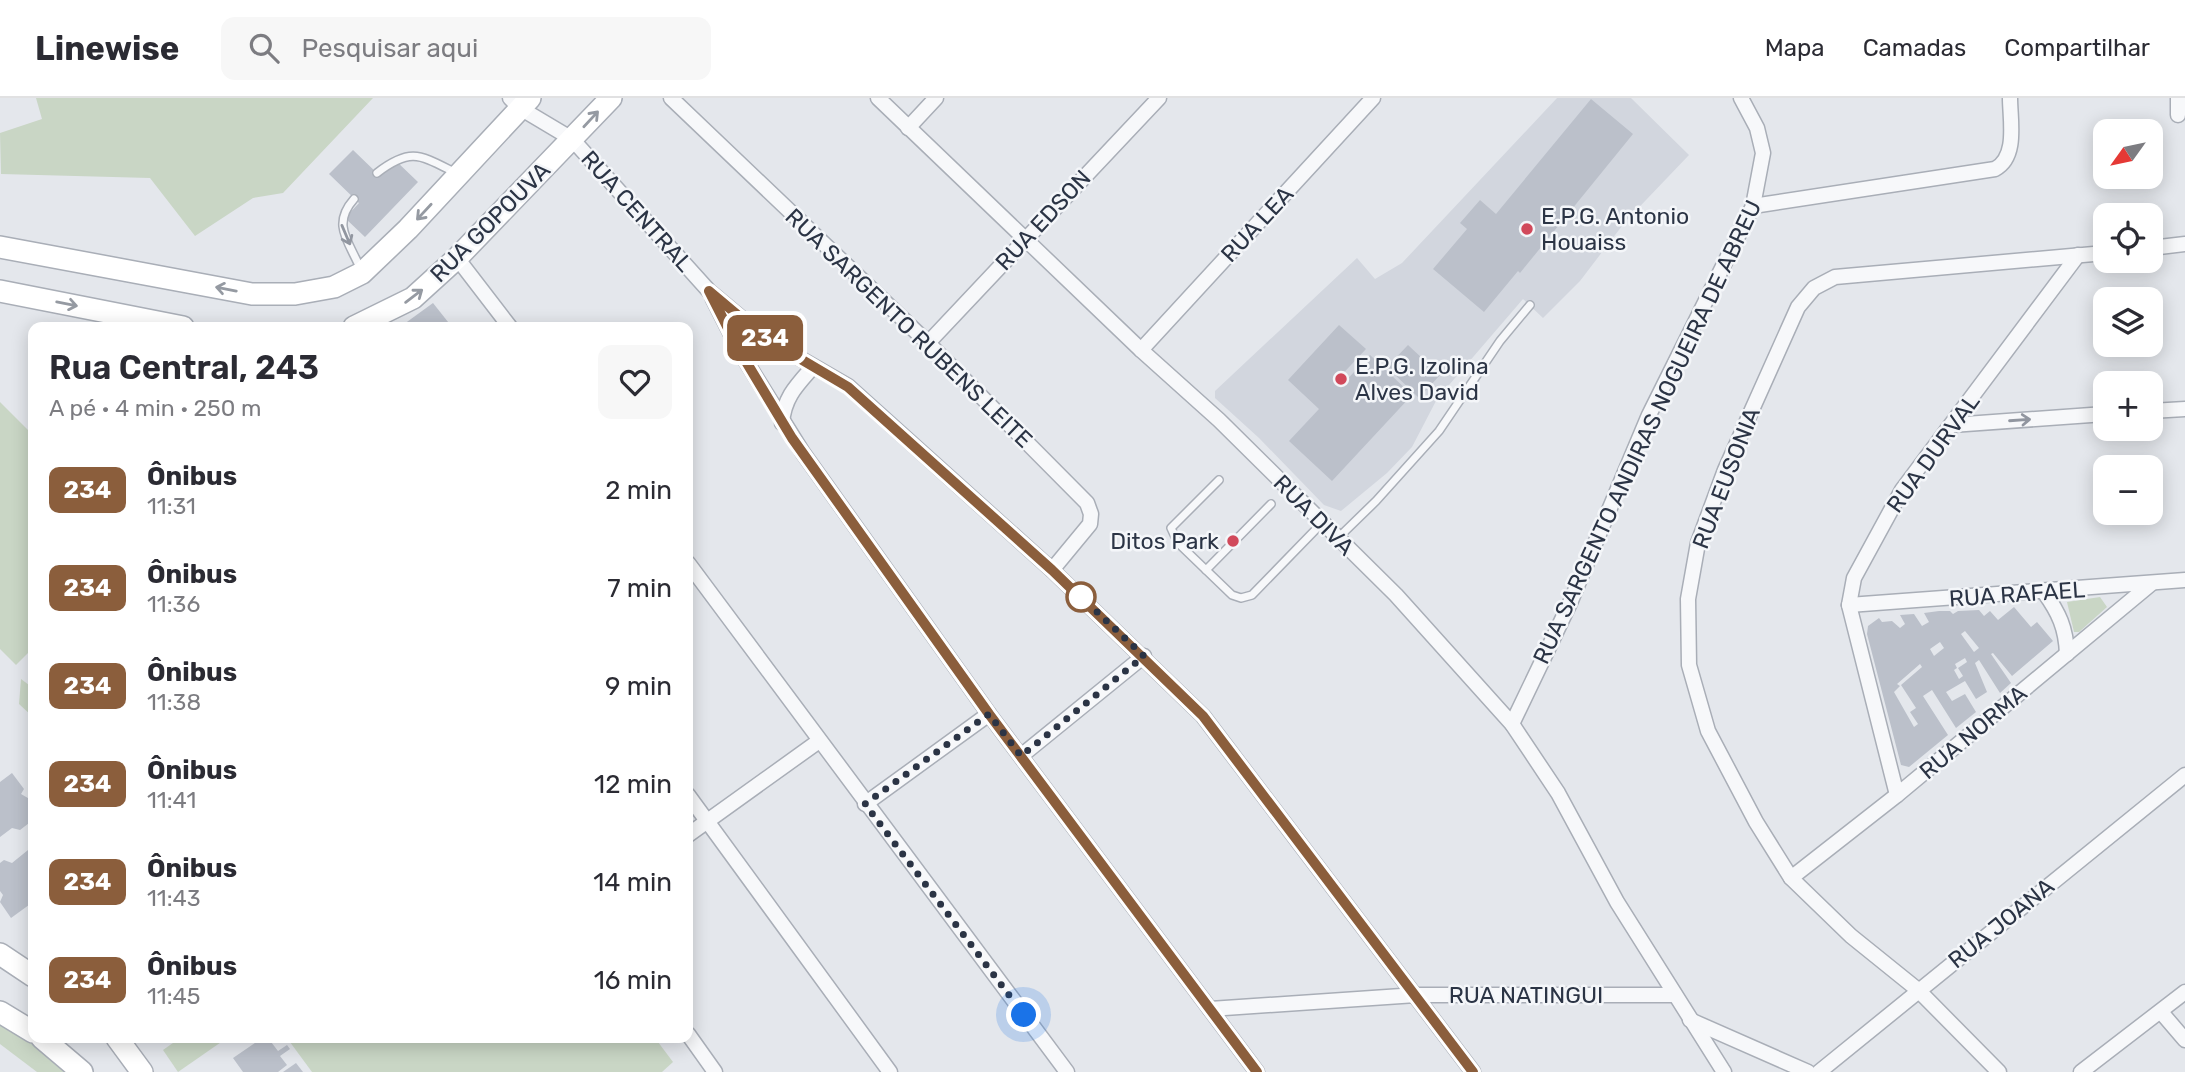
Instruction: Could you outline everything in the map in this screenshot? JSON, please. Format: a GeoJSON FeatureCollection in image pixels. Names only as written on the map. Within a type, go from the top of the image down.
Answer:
{"type":"FeatureCollection","features":[{"type":"Feature","properties":{"kind":"main road","name":"RUA GOPOUVA"},"geometry":{"type":"LineString","coordinates":[[364,322],[413,298],[457,258],[611,98]]}},
{"type":"Feature","properties":{"kind":"main road"},"geometry":{"type":"LineString","coordinates":[[0,247],[252,294],[295,294],[334,287],[362,273],[460,174],[520,101]]}},
{"type":"Feature","properties":{"kind":"main road"},"geometry":{"type":"LineString","coordinates":[[0,291],[148,322]]}},
{"type":"Feature","properties":{"kind":"main road"},"geometry":{"type":"LineString","coordinates":[[0,954],[28,973]]}},
{"type":"Feature","properties":{"kind":"main road"},"geometry":{"type":"LineString","coordinates":[[0,1012],[28,1029]]}},
{"type":"Feature","properties":{"kind":"main road"},"geometry":{"type":"LineString","coordinates":[[48,1043],[82,1072]]}},
{"type":"Feature","properties":{"kind":"main road"},"geometry":{"type":"LineString","coordinates":[[121,1043],[142,1072]]}},
{"type":"Feature","properties":{"kind":"street","name":"RUA SARGENTO RUBENS LEITE"},"geometry":{"type":"LineString","coordinates":[[671,98],[928,343],[1087,503],[1091,514],[1090,524],[1052,570]]}},
{"type":"Feature","properties":{"kind":"street","name":"RUA DIVA"},"geometry":{"type":"LineString","coordinates":[[878,98],[1140,350],[1219,420],[1396,595],[1512,724],[1558,793],[1617,902],[1724,1072]]}},
{"type":"Feature","properties":{"kind":"street"},"geometry":{"type":"LineString","coordinates":[[908,128],[936,98]]}},
{"type":"Feature","properties":{"kind":"street","name":"RUA EDSON"},"geometry":{"type":"LineString","coordinates":[[928,343],[1159,98]]}},
{"type":"Feature","properties":{"kind":"street","name":"RUA LEA"},"geometry":{"type":"LineString","coordinates":[[1140,350],[1373,98]]}},
{"type":"Feature","properties":{"kind":"street","name":"RUA SARGENTO ANDIRAS NOGUEIRA DE ABREU"},"geometry":{"type":"LineString","coordinates":[[1512,724],[1570,603],[1649,415],[1753,206],[1763,153],[1757,128],[1741,98]]}},
{"type":"Feature","properties":{"kind":"street"},"geometry":{"type":"LineString","coordinates":[[1753,206],[1995,169],[2007,158],[2010,149],[2010,98]]}},
{"type":"Feature","properties":{"kind":"street"},"geometry":{"type":"LineString","coordinates":[[2178,98],[2178,115]]}},
{"type":"Feature","properties":{"kind":"street","name":"RUA CENTRAL"},"geometry":{"type":"LineString","coordinates":[[520,101],[572,139],[709,291],[765,338],[848,387],[1052,570],[1144,656],[1203,716],[1473,1072]]}},
{"type":"Feature","properties":{"kind":"street"},"geometry":{"type":"LineString","coordinates":[[2163,247],[2185,244]]}},
{"type":"Feature","properties":{"kind":"street","name":"RUA EUSONIA"},"geometry":{"type":"LineString","coordinates":[[1999,1072],[1918,989],[1851,936],[1791,878],[1756,822],[1708,731],[1689,665],[1688,599],[1698,543],[1725,470],[1798,307],[1814,288],[1835,277],[2093,254]]}},
{"type":"Feature","properties":{"kind":"street","name":"RUA DURVAL"},"geometry":{"type":"LineString","coordinates":[[1897,795],[1849,606],[1854,578],[1902,490],[2078,255]]}},
{"type":"Feature","properties":{"kind":"street"},"geometry":{"type":"LineString","coordinates":[[457,258],[506,322]]}},
{"type":"Feature","properties":{"kind":"street"},"geometry":{"type":"LineString","coordinates":[[709,291],[782,423],[989,714],[1257,1072]]}},
{"type":"Feature","properties":{"kind":"street"},"geometry":{"type":"LineString","coordinates":[[782,423],[787,398],[812,368]]}},
{"type":"Feature","properties":{"kind":"street"},"geometry":{"type":"LineString","coordinates":[[2163,410],[2185,409]]}},
{"type":"Feature","properties":{"kind":"street"},"geometry":{"type":"LineString","coordinates":[[1952,425],[2093,415]]}},
{"type":"Feature","properties":{"kind":"street"},"geometry":{"type":"LineString","coordinates":[[693,570],[1067,1072]]}},
{"type":"Feature","properties":{"kind":"street","name":"RUA RAFAEL"},"geometry":{"type":"LineString","coordinates":[[1849,606],[2185,580]]}},
{"type":"Feature","properties":{"kind":"street","name":"RUA NORMA"},"geometry":{"type":"LineString","coordinates":[[1791,878],[1897,795],[2152,583]]}},
{"type":"Feature","properties":{"kind":"street"},"geometry":{"type":"LineString","coordinates":[[2044,592],[2059,612],[2066,633],[2067,654]]}},
{"type":"Feature","properties":{"kind":"street"},"geometry":{"type":"LineString","coordinates":[[1021,756],[1144,656]]}},
{"type":"Feature","properties":{"kind":"street"},"geometry":{"type":"LineString","coordinates":[[865,804],[989,714]]}},
{"type":"Feature","properties":{"kind":"street"},"geometry":{"type":"LineString","coordinates":[[693,831],[818,741]]}},
{"type":"Feature","properties":{"kind":"street","name":"RUA JOANA"},"geometry":{"type":"LineString","coordinates":[[1819,1072],[2185,775]]}},
{"type":"Feature","properties":{"kind":"street"},"geometry":{"type":"LineString","coordinates":[[693,802],[890,1072]]}},
{"type":"Feature","properties":{"kind":"street"},"geometry":{"type":"LineString","coordinates":[[2081,1072],[2185,992]]}},
{"type":"Feature","properties":{"kind":"street","name":"RUA NATINGUI"},"geometry":{"type":"LineString","coordinates":[[1210,1009],[1416,995],[1675,995]]}},
{"type":"Feature","properties":{"kind":"street"},"geometry":{"type":"LineString","coordinates":[[2161,1012],[2185,1040]]}},
{"type":"Feature","properties":{"kind":"street"},"geometry":{"type":"LineString","coordinates":[[1689,1020],[1808,1072]]}},
{"type":"Feature","properties":{"kind":"street"},"geometry":{"type":"LineString","coordinates":[[693,1041],[715,1072]]}},
{"type":"Feature","properties":{"kind":"lane"},"geometry":{"type":"LineString","coordinates":[[377,173],[398,157],[414,155],[460,174]]}},
{"type":"Feature","properties":{"kind":"lane"},"geometry":{"type":"LineString","coordinates":[[354,199],[343,211],[340,220],[362,273]]}},
{"type":"Feature","properties":{"kind":"lane"},"geometry":{"type":"LineString","coordinates":[[1338,538],[1376,501],[1439,431],[1500,341],[1530,305]]}},
{"type":"Feature","properties":{"kind":"lane"},"geometry":{"type":"LineString","coordinates":[[1219,480],[1171,528],[1178,543],[1233,595],[1241,598],[1252,594],[1322,523]]}},
{"type":"Feature","properties":{"kind":"lane"},"geometry":{"type":"LineString","coordinates":[[1206,570],[1271,504]]}},
{"type":"Feature","properties":{"kind":"shaded area"},"geometry":{"type":"Polygon","coordinates":[[[1557,98],[1631,98],[1689,155],[1625,222],[1580,281],[1543,318],[1523,299],[1437,399],[1412,447],[1387,473],[1341,511],[1324,505],[1259,438],[1215,398],[1215,391],[1357,258],[1375,279],[1402,263],[1557,98]]]}},
{"type":"Feature","properties":{"kind":"green space"},"geometry":{"type":"Polygon","coordinates":[[[36,98],[373,98],[283,193],[253,198],[195,236],[150,178],[1,174],[0,133],[42,119],[36,98]]]}},
{"type":"Feature","properties":{"kind":"green space"},"geometry":{"type":"Polygon","coordinates":[[[0,402],[28,430],[28,653],[16,665],[0,649],[0,402]]]}},
{"type":"Feature","properties":{"kind":"green space"},"geometry":{"type":"Polygon","coordinates":[[[2100,597],[2107,607],[2079,632],[2074,632],[2067,602],[2100,597]]]}},
{"type":"Feature","properties":{"kind":"green space"},"geometry":{"type":"Polygon","coordinates":[[[21,679],[28,684],[28,712],[19,704],[21,679]]]}},
{"type":"Feature","properties":{"kind":"green space"},"geometry":{"type":"Polygon","coordinates":[[[0,1015],[28,1035],[28,1043],[38,1043],[78,1072],[37,1072],[0,1044],[0,1015]]]}},
{"type":"Feature","properties":{"kind":"green space"},"geometry":{"type":"Polygon","coordinates":[[[173,1043],[220,1043],[178,1072],[163,1050],[173,1043]]]}},
{"type":"Feature","properties":{"kind":"green space"},"geometry":{"type":"Polygon","coordinates":[[[291,1043],[659,1043],[673,1062],[662,1072],[312,1072],[291,1043]]]}},
{"type":"Feature","properties":{"kind":"building"},"geometry":{"type":"Polygon","coordinates":[[[1591,99],[1633,134],[1520,273],[1518,271],[1484,312],[1433,269],[1467,229],[1460,223],[1480,200],[1496,214],[1591,99]]]}},
{"type":"Feature","properties":{"kind":"building"},"geometry":{"type":"Polygon","coordinates":[[[353,150],[380,176],[395,160],[418,182],[365,237],[345,218],[359,203],[329,174],[353,150]]]}},
{"type":"Feature","properties":{"kind":"building"},"geometry":{"type":"Polygon","coordinates":[[[433,303],[448,322],[407,322],[433,303]]]}},
{"type":"Feature","properties":{"kind":"building"},"geometry":{"type":"Polygon","coordinates":[[[1339,325],[1366,349],[1335,382],[1340,387],[1370,355],[1412,395],[1332,481],[1289,441],[1319,409],[1288,380],[1339,325]]]}},
{"type":"Feature","properties":{"kind":"building"},"geometry":{"type":"Polygon","coordinates":[[[1408,345],[1440,375],[1419,398],[1387,367],[1408,345]]]}},
{"type":"Feature","properties":{"kind":"building"},"geometry":{"type":"Polygon","coordinates":[[[2014,607],[2031,627],[2037,622],[2053,641],[2012,676],[1993,653],[1991,654],[2011,683],[2000,693],[1979,660],[1975,663],[1987,692],[1976,699],[1965,681],[1946,692],[1952,701],[1965,694],[1976,712],[1956,728],[1932,690],[1923,696],[1948,735],[1909,767],[1901,765],[1867,634],[1868,626],[1879,618],[1882,622],[1892,621],[1900,628],[1905,624],[1900,615],[1914,614],[1922,626],[1929,622],[1924,613],[1939,611],[1950,611],[1953,614],[1958,611],[1979,610],[1984,616],[1990,611],[1998,620],[2014,607]],[[1965,631],[1961,634],[1974,652],[1979,648],[1965,631]],[[1940,642],[1930,649],[1934,656],[1944,648],[1940,642]],[[1965,658],[1955,664],[1957,668],[1954,670],[1959,679],[1963,676],[1958,668],[1967,662],[1965,658]],[[1920,664],[1897,684],[1900,686],[1894,692],[1914,727],[1918,724],[1910,712],[1916,708],[1901,685],[1922,667],[1920,664]]]}},
{"type":"Feature","properties":{"kind":"building"},"geometry":{"type":"Polygon","coordinates":[[[12,773],[24,789],[21,794],[28,798],[28,824],[20,830],[12,828],[0,837],[0,782],[12,773]]]}},
{"type":"Feature","properties":{"kind":"building"},"geometry":{"type":"Polygon","coordinates":[[[28,850],[28,906],[11,918],[0,902],[3,895],[0,891],[0,863],[4,860],[12,863],[28,850]]]}},
{"type":"Feature","properties":{"kind":"building"},"geometry":{"type":"Polygon","coordinates":[[[255,1043],[272,1043],[278,1051],[287,1045],[290,1049],[280,1056],[287,1065],[278,1072],[243,1072],[233,1058],[255,1043]]]}},
{"type":"Feature","properties":{"kind":"building"},"geometry":{"type":"Polygon","coordinates":[[[296,1063],[303,1072],[283,1072],[296,1063]]]}},
{"type":"Feature","properties":{"kind":"bus line","name":"234"},"geometry":{"type":"LineString","coordinates":[[1257,1072],[989,714],[792,438],[739,350],[709,291],[765,338],[848,387],[1052,570],[1144,656],[1203,716],[1473,1072]]}},
{"type":"Feature","properties":{"kind":"place","name":"E.P.G. Antonio Houaiss"},"geometry":{"type":"Point","coordinates":[1527,229]}},
{"type":"Feature","properties":{"kind":"place","name":"E.P.G. Izolina Alves David"},"geometry":{"type":"Point","coordinates":[1341,379]}},
{"type":"Feature","properties":{"kind":"place","name":"Ditos Park"},"geometry":{"type":"Point","coordinates":[1233,541]}},
{"type":"Feature","properties":{"kind":"route"},"geometry":{"type":"LineString","coordinates":[[1024,1015],[865,804],[989,714],[1021,756],[1144,656],[1081,597]]}}]}
